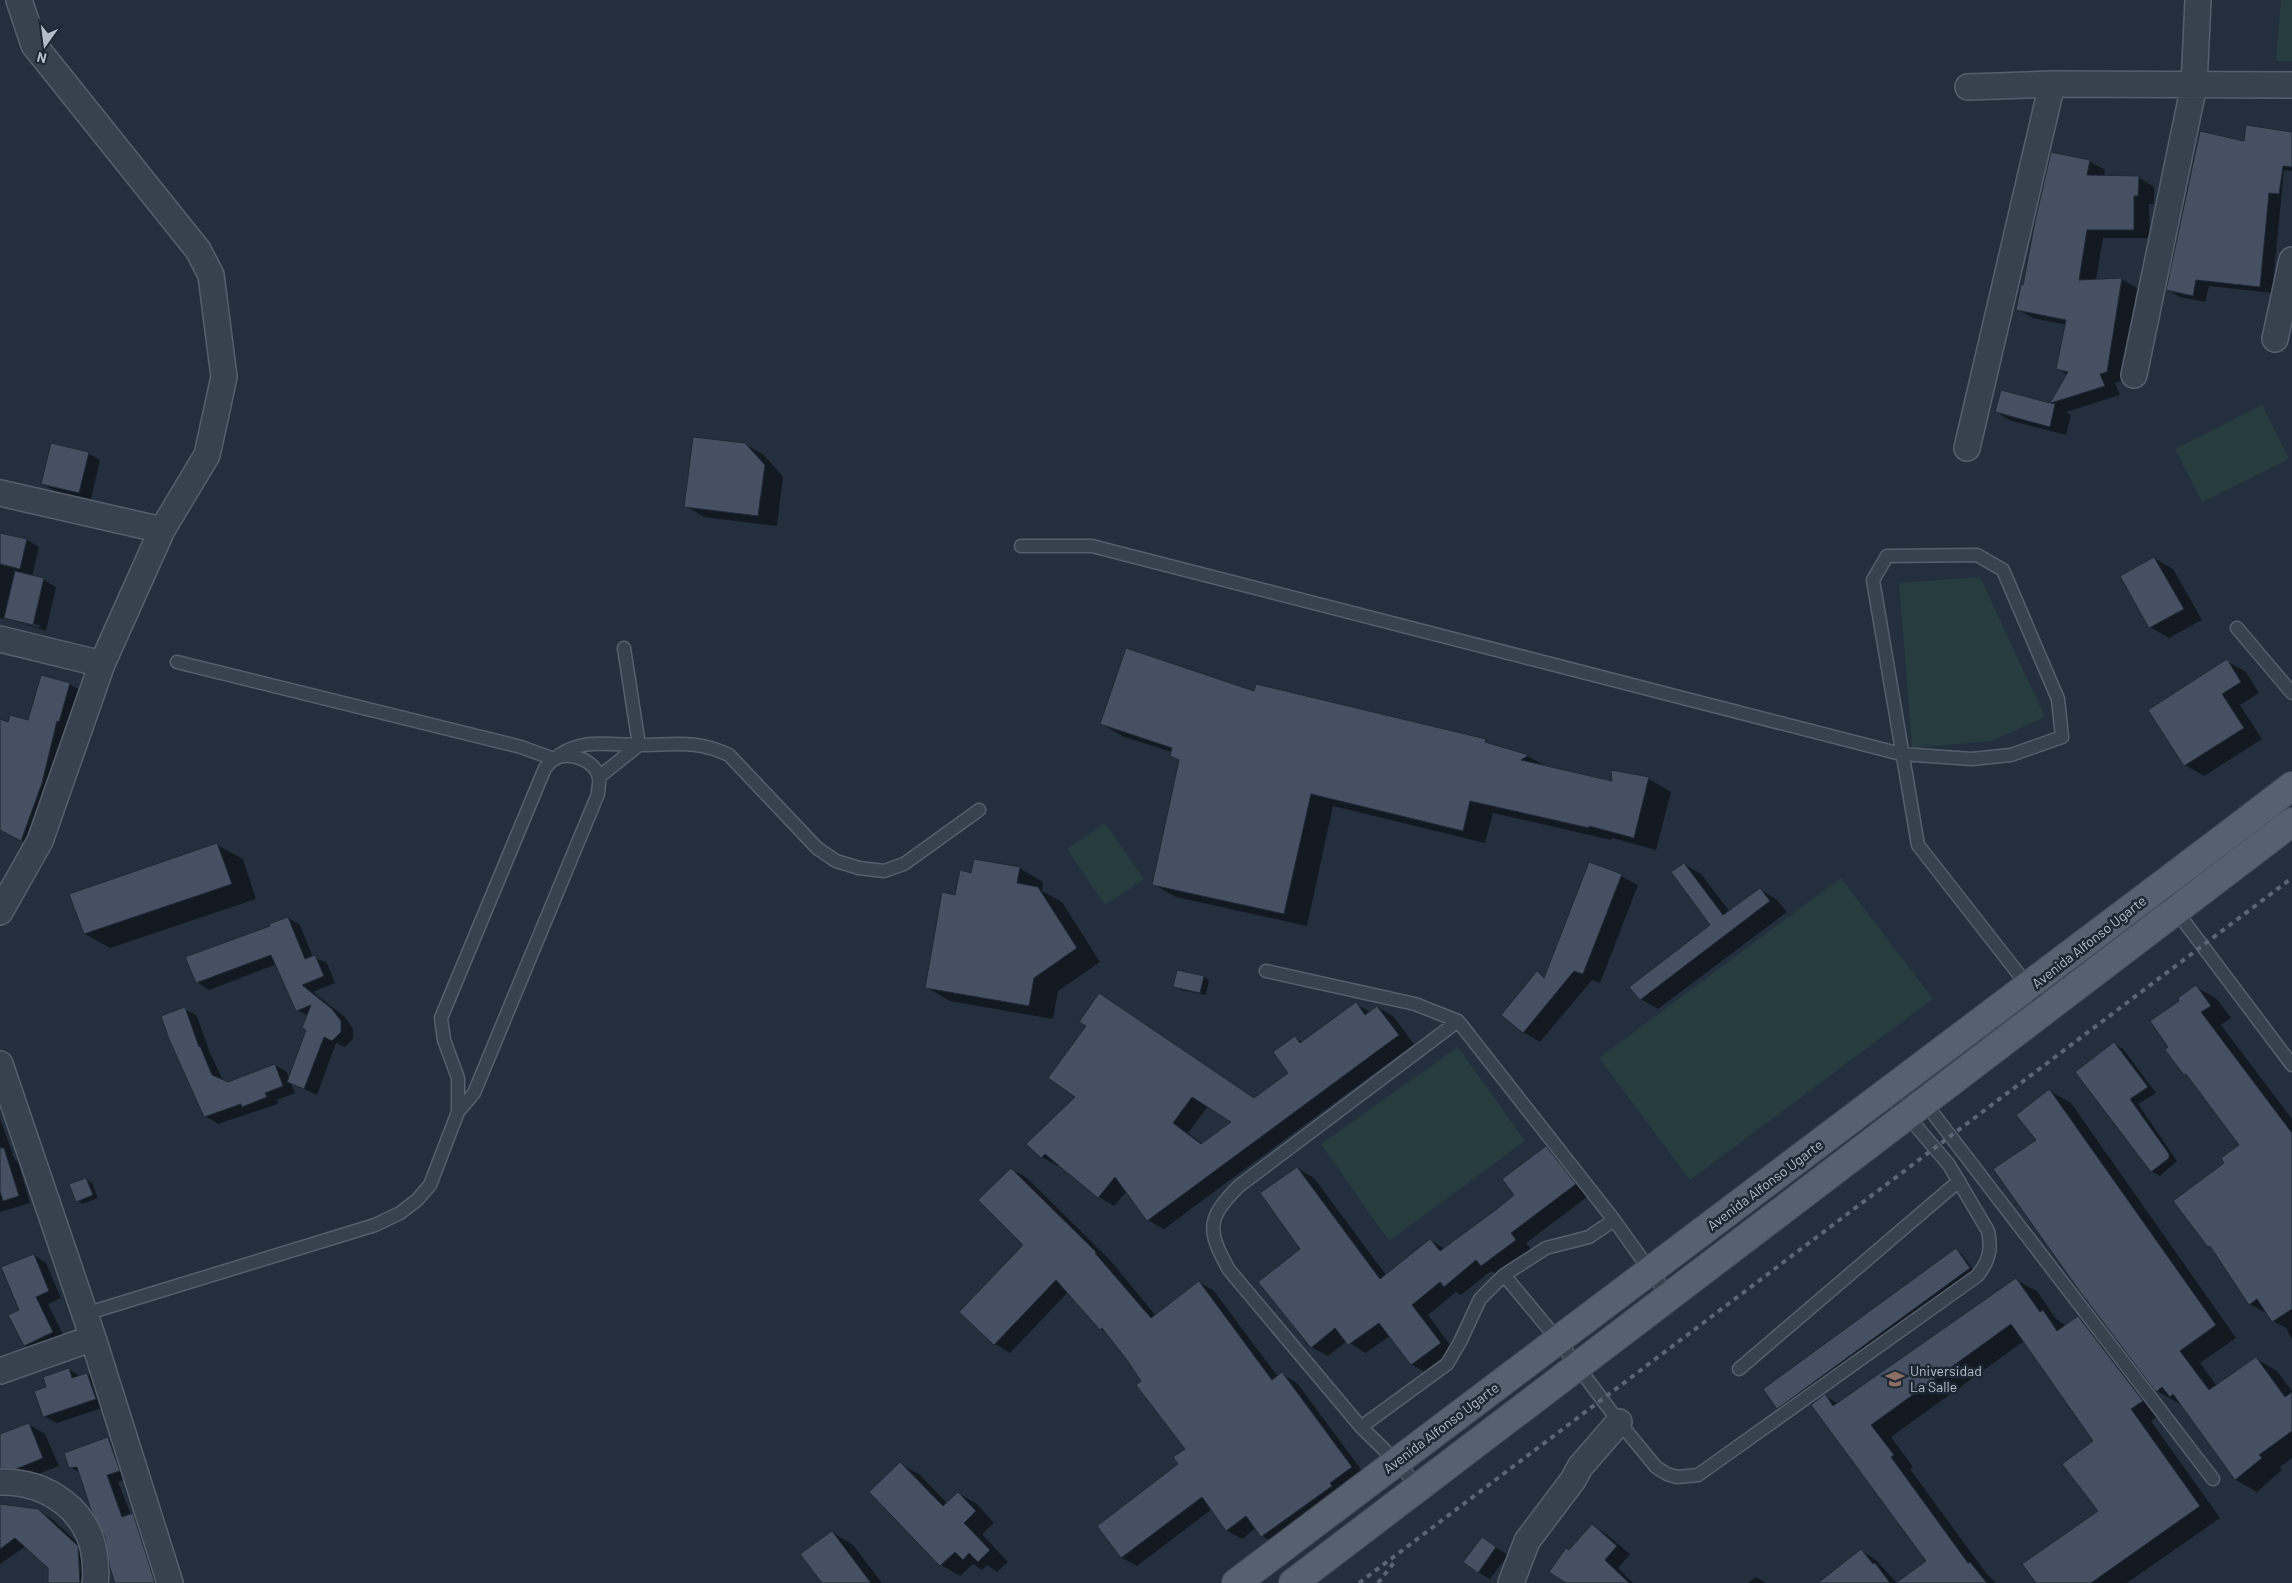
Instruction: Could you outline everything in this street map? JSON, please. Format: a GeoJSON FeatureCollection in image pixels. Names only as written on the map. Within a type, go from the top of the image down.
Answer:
{"type":"FeatureCollection","features":[{"type":"Feature","properties":{"kind":"main road","name":"Avenida Alfonso Ugarte"},"geometry":{"type":"LineString","coordinates":[[1236,1583],[1649,1271],[2029,988],[2292,786]]}},
{"type":"Feature","properties":{"kind":"main road","name":"Avenida Alfonso Ugarte"},"geometry":{"type":"LineString","coordinates":[[1293,1583],[2292,822]]}},
{"type":"Feature","properties":{"kind":"street"},"geometry":{"type":"LineString","coordinates":[[2134,375],[2194,84],[2198,0]]}},
{"type":"Feature","properties":{"kind":"street"},"geometry":{"type":"LineString","coordinates":[[0,912],[40,841],[102,664],[162,530],[208,455],[224,377],[211,275],[198,250],[34,45],[21,9]]}},
{"type":"Feature","properties":{"kind":"street"},"geometry":{"type":"LineString","coordinates":[[1967,448],[2052,84]]}},
{"type":"Feature","properties":{"kind":"street"},"geometry":{"type":"LineString","coordinates":[[1968,87],[2052,84],[2292,85]]}},
{"type":"Feature","properties":{"kind":"street"},"geometry":{"type":"LineString","coordinates":[[2275,339],[2292,260]]}},
{"type":"Feature","properties":{"kind":"street"},"geometry":{"type":"LineString","coordinates":[[0,493],[162,530]]}},
{"type":"Feature","properties":{"kind":"street"},"geometry":{"type":"LineString","coordinates":[[0,639],[102,664]]}},
{"type":"Feature","properties":{"kind":"street"},"geometry":{"type":"LineString","coordinates":[[0,1064],[93,1338],[170,1583]]}},
{"type":"Feature","properties":{"kind":"street"},"geometry":{"type":"LineString","coordinates":[[0,1371],[93,1338]]}},
{"type":"Feature","properties":{"kind":"street"},"geometry":{"type":"LineString","coordinates":[[1511,1583],[1527,1541],[1573,1480],[1580,1467],[1619,1422]]}},
{"type":"Feature","properties":{"kind":"street"},"geometry":{"type":"LineString","coordinates":[[0,1482],[32,1484],[59,1498],[81,1519],[94,1547],[95,1583]]}},
{"type":"Feature","properties":{"kind":"lane"},"geometry":{"type":"LineString","coordinates":[[1021,546],[1092,546],[1901,754],[1972,758],[2011,755],[2062,737],[2058,699],[2003,570],[1977,555],[1887,556],[1873,580],[1901,754],[1918,845],[2046,1009]]}},
{"type":"Feature","properties":{"kind":"lane"},"geometry":{"type":"LineString","coordinates":[[2238,628],[2292,693]]}},
{"type":"Feature","properties":{"kind":"lane"},"geometry":{"type":"LineString","coordinates":[[624,648],[639,745]]}},
{"type":"Feature","properties":{"kind":"lane"},"geometry":{"type":"LineString","coordinates":[[85,1314],[375,1224],[400,1213],[417,1200],[430,1185],[458,1112],[474,1093],[598,794],[599,777],[591,765],[578,757],[565,756],[554,759],[521,747],[177,662]]}},
{"type":"Feature","properties":{"kind":"lane"},"geometry":{"type":"LineString","coordinates":[[458,1112],[458,1078],[444,1040],[441,1018],[545,768],[566,749],[604,743],[639,745],[688,743],[702,745],[729,755],[816,848],[836,861],[858,868],[884,871],[904,864],[979,810]]}},
{"type":"Feature","properties":{"kind":"lane"},"geometry":{"type":"LineString","coordinates":[[599,777],[639,745]]}},
{"type":"Feature","properties":{"kind":"lane"},"geometry":{"type":"LineString","coordinates":[[2159,888],[2292,1064]]}},
{"type":"Feature","properties":{"kind":"lane"},"geometry":{"type":"LineString","coordinates":[[1266,971],[1416,1004],[1458,1021],[1614,1220],[1669,1297]]}},
{"type":"Feature","properties":{"kind":"lane"},"geometry":{"type":"LineString","coordinates":[[1419,1488],[1397,1462],[1361,1427],[1229,1270],[1216,1246],[1212,1222],[1222,1202],[1239,1186],[1458,1021]]}},
{"type":"Feature","properties":{"kind":"lane"},"geometry":{"type":"LineString","coordinates":[[1898,1086],[2213,1479]]}},
{"type":"Feature","properties":{"kind":"lane"},"geometry":{"type":"LineString","coordinates":[[1504,1275],[1579,1366],[1619,1422],[1656,1467],[1666,1474],[1677,1477],[1698,1475],[1980,1272],[1988,1261],[1991,1242],[1988,1231],[1959,1181],[1936,1148],[1916,1109],[1898,1086]]}},
{"type":"Feature","properties":{"kind":"lane"},"geometry":{"type":"LineString","coordinates":[[1739,1369],[1959,1181]]}},
{"type":"Feature","properties":{"kind":"lane"},"geometry":{"type":"LineString","coordinates":[[1361,1427],[1447,1364],[1460,1342],[1480,1299],[1504,1275],[1546,1248],[1589,1237],[1614,1220]]}},
{"type":"Feature","properties":{"kind":"green space"},"geometry":{"type":"Polygon","coordinates":[[[2281,0],[2292,0],[2292,61],[2276,61],[2281,0]]]}},
{"type":"Feature","properties":{"kind":"green space"},"geometry":{"type":"Polygon","coordinates":[[[2262,405],[2289,459],[2202,502],[2175,449],[2262,405]]]}},
{"type":"Feature","properties":{"kind":"green space"},"geometry":{"type":"Polygon","coordinates":[[[1980,577],[2045,717],[1991,741],[1912,748],[1899,583],[1980,577]]]}},
{"type":"Feature","properties":{"kind":"green space"},"geometry":{"type":"Polygon","coordinates":[[[1105,823],[1144,879],[1105,905],[1067,849],[1105,823]]]}},
{"type":"Feature","properties":{"kind":"green space"},"geometry":{"type":"Polygon","coordinates":[[[1841,878],[1933,999],[1690,1180],[1599,1058],[1841,878]]]}},
{"type":"Feature","properties":{"kind":"green space"},"geometry":{"type":"Polygon","coordinates":[[[1458,1047],[1525,1141],[1389,1241],[1321,1144],[1458,1047]]]}},
{"type":"Feature","properties":{"kind":"building"},"geometry":{"type":"Polygon","coordinates":[[[2246,125],[2292,132],[2292,167],[2283,166],[2279,194],[2269,193],[2260,287],[2196,280],[2193,296],[2166,290],[2200,131],[2244,141],[2246,125]]]}},
{"type":"Feature","properties":{"kind":"building"},"geometry":{"type":"Polygon","coordinates":[[[2051,152],[2090,160],[2087,175],[2139,176],[2138,196],[2134,196],[2134,230],[2087,230],[2079,280],[2122,278],[2107,372],[2100,374],[2105,386],[2051,403],[2055,404],[2050,427],[1995,412],[2001,390],[2050,403],[2068,372],[2056,369],[2066,320],[2016,310],[2051,152]]]}},
{"type":"Feature","properties":{"kind":"building"},"geometry":{"type":"Polygon","coordinates":[[[693,437],[745,443],[765,465],[758,516],[684,507],[693,437]]]}},
{"type":"Feature","properties":{"kind":"building"},"geometry":{"type":"Polygon","coordinates":[[[51,443],[89,452],[79,493],[41,484],[51,443]]]}},
{"type":"Feature","properties":{"kind":"building"},"geometry":{"type":"Polygon","coordinates":[[[0,533],[27,539],[20,569],[0,564],[0,533]]]}},
{"type":"Feature","properties":{"kind":"building"},"geometry":{"type":"Polygon","coordinates":[[[2154,557],[2184,609],[2149,628],[2120,576],[2154,557]]]}},
{"type":"Feature","properties":{"kind":"building"},"geometry":{"type":"Polygon","coordinates":[[[15,571],[44,578],[33,625],[4,618],[15,571]]]}},
{"type":"Feature","properties":{"kind":"building"},"geometry":{"type":"Polygon","coordinates":[[[1126,648],[1254,691],[1256,684],[1486,739],[1485,742],[1529,755],[1521,760],[1612,781],[1611,770],[1649,777],[1634,838],[1589,826],[1589,828],[1470,801],[1463,831],[1311,794],[1284,914],[1152,885],[1179,760],[1170,756],[1172,748],[1100,724],[1126,648]]]}},
{"type":"Feature","properties":{"kind":"building"},"geometry":{"type":"Polygon","coordinates":[[[2227,659],[2241,682],[2222,694],[2244,728],[2184,766],[2148,710],[2227,659]]]}},
{"type":"Feature","properties":{"kind":"building"},"geometry":{"type":"Polygon","coordinates":[[[41,675],[70,683],[59,722],[57,721],[42,783],[21,841],[0,830],[0,719],[8,722],[10,715],[28,720],[41,675]]]}},
{"type":"Feature","properties":{"kind":"building"},"geometry":{"type":"Polygon","coordinates":[[[217,843],[232,884],[84,934],[69,894],[217,843]]]}},
{"type":"Feature","properties":{"kind":"building"},"geometry":{"type":"Polygon","coordinates":[[[974,859],[1020,867],[1017,883],[1038,887],[1077,948],[1034,978],[1029,1006],[925,988],[942,892],[955,895],[960,870],[971,873],[974,859]]]}},
{"type":"Feature","properties":{"kind":"building"},"geometry":{"type":"Polygon","coordinates":[[[1589,862],[1622,874],[1583,974],[1574,971],[1523,1033],[1501,1015],[1537,971],[1544,978],[1589,862]]]}},
{"type":"Feature","properties":{"kind":"building"},"geometry":{"type":"Polygon","coordinates":[[[1684,863],[1723,915],[1760,888],[1770,901],[1640,1000],[1629,987],[1710,925],[1671,872],[1684,863]]]}},
{"type":"Feature","properties":{"kind":"building"},"geometry":{"type":"Polygon","coordinates":[[[288,917],[305,959],[315,955],[324,976],[302,985],[332,1009],[341,1021],[341,1032],[332,1041],[324,1037],[304,1089],[287,1082],[306,1030],[302,1028],[311,1005],[296,1011],[271,955],[196,983],[185,957],[270,926],[269,924],[288,917]]]}},
{"type":"Feature","properties":{"kind":"building"},"geometry":{"type":"Polygon","coordinates":[[[1177,970],[1204,976],[1200,993],[1173,987],[1177,970]]]}},
{"type":"Feature","properties":{"kind":"building"},"geometry":{"type":"Polygon","coordinates":[[[2196,985],[2211,1006],[2201,1012],[2292,1133],[2292,1309],[2272,1322],[2257,1299],[2249,1305],[2210,1246],[2208,1247],[2173,1201],[2224,1163],[2221,1158],[2239,1145],[2186,1074],[2184,1075],[2165,1050],[2168,1047],[2150,1021],[2179,1001],[2178,998],[2196,985]]]}},
{"type":"Feature","properties":{"kind":"building"},"geometry":{"type":"Polygon","coordinates":[[[1099,993],[1254,1098],[1288,1073],[1273,1052],[1295,1036],[1300,1043],[1356,1002],[1365,1015],[1377,1006],[1399,1035],[1147,1221],[1115,1177],[1098,1198],[1045,1154],[1041,1158],[1026,1144],[1075,1097],[1048,1078],[1086,1026],[1079,1022],[1099,993]],[[1192,1097],[1173,1123],[1201,1144],[1231,1122],[1192,1097]]]}},
{"type":"Feature","properties":{"kind":"building"},"geometry":{"type":"Polygon","coordinates":[[[185,1007],[199,1047],[212,1075],[228,1082],[275,1064],[283,1086],[265,1093],[267,1097],[242,1107],[241,1104],[204,1117],[169,1039],[161,1016],[185,1007]]]}},
{"type":"Feature","properties":{"kind":"building"},"geometry":{"type":"Polygon","coordinates":[[[2114,1042],[2148,1087],[2130,1099],[2169,1154],[2169,1158],[2151,1172],[2075,1072],[2114,1042]]]}},
{"type":"Feature","properties":{"kind":"building"},"geometry":{"type":"Polygon","coordinates":[[[2050,1090],[2216,1325],[2180,1351],[2209,1390],[2256,1357],[2285,1397],[2292,1392],[2292,1431],[2259,1455],[2262,1458],[2235,1480],[2173,1394],[2170,1397],[2162,1387],[2156,1392],[2078,1289],[1993,1169],[2036,1140],[2016,1115],[2050,1090]]]}},
{"type":"Feature","properties":{"kind":"building"},"geometry":{"type":"Polygon","coordinates":[[[1546,1146],[1576,1184],[1511,1233],[1516,1240],[1481,1266],[1476,1260],[1444,1287],[1440,1282],[1412,1305],[1441,1343],[1411,1365],[1379,1323],[1348,1345],[1335,1328],[1311,1348],[1258,1282],[1300,1249],[1260,1193],[1297,1167],[1380,1279],[1430,1239],[1440,1251],[1497,1209],[1514,1195],[1502,1179],[1546,1146]]]}},
{"type":"Feature","properties":{"kind":"building"},"geometry":{"type":"Polygon","coordinates":[[[0,1148],[4,1148],[19,1196],[3,1201],[0,1191],[0,1148]]]}},
{"type":"Feature","properties":{"kind":"building"},"geometry":{"type":"Polygon","coordinates":[[[1011,1168],[1096,1252],[1151,1318],[1199,1281],[1272,1380],[1282,1372],[1352,1467],[1330,1483],[1332,1486],[1261,1537],[1246,1516],[1226,1531],[1202,1497],[1121,1558],[1097,1526],[1178,1464],[1173,1457],[1185,1449],[1136,1385],[1141,1381],[1127,1360],[1102,1328],[1100,1330],[1056,1280],[994,1345],[959,1312],[1023,1245],[978,1200],[1011,1168]]]}},
{"type":"Feature","properties":{"kind":"building"},"geometry":{"type":"Polygon","coordinates":[[[86,1178],[93,1195],[76,1202],[69,1184],[86,1178]]]}},
{"type":"Feature","properties":{"kind":"building"},"geometry":{"type":"Polygon","coordinates":[[[1956,1248],[1970,1268],[1777,1409],[1763,1389],[1956,1248]]]}},
{"type":"Feature","properties":{"kind":"building"},"geometry":{"type":"Polygon","coordinates":[[[34,1254],[49,1291],[36,1297],[53,1332],[24,1346],[8,1315],[19,1310],[1,1267],[34,1254]]]}},
{"type":"Feature","properties":{"kind":"building"},"geometry":{"type":"Polygon","coordinates":[[[2016,1278],[2040,1312],[2043,1310],[2057,1331],[2078,1316],[2143,1401],[2131,1409],[2200,1506],[2091,1583],[2036,1583],[2022,1564],[2098,1511],[2062,1464],[2093,1441],[2011,1324],[1871,1425],[1894,1455],[1891,1457],[1968,1563],[1970,1562],[1987,1583],[1896,1583],[1926,1561],[1811,1405],[1825,1394],[1833,1406],[2016,1278]]]}},
{"type":"Feature","properties":{"kind":"building"},"geometry":{"type":"Polygon","coordinates":[[[69,1368],[72,1378],[87,1373],[96,1399],[43,1417],[34,1391],[46,1387],[43,1377],[69,1368]]]}},
{"type":"Feature","properties":{"kind":"building"},"geometry":{"type":"Polygon","coordinates":[[[29,1423],[43,1458],[16,1469],[0,1468],[0,1434],[29,1423]]]}},
{"type":"Feature","properties":{"kind":"building"},"geometry":{"type":"Polygon","coordinates":[[[108,1437],[120,1471],[107,1475],[122,1517],[133,1513],[155,1583],[115,1583],[110,1568],[105,1537],[91,1510],[77,1467],[69,1468],[64,1453],[108,1437]]]}},
{"type":"Feature","properties":{"kind":"building"},"geometry":{"type":"Polygon","coordinates":[[[900,1462],[943,1506],[958,1492],[976,1511],[964,1523],[990,1550],[978,1562],[969,1553],[963,1560],[955,1552],[940,1566],[869,1492],[900,1462]]]}},
{"type":"Feature","properties":{"kind":"building"},"geometry":{"type":"Polygon","coordinates":[[[0,1504],[38,1509],[78,1546],[80,1583],[48,1583],[48,1568],[15,1538],[0,1549],[0,1504]]]}},
{"type":"Feature","properties":{"kind":"building"},"geometry":{"type":"Polygon","coordinates":[[[1592,1524],[1617,1546],[1605,1560],[1629,1583],[1566,1583],[1549,1572],[1566,1548],[1569,1550],[1592,1524]]]}},
{"type":"Feature","properties":{"kind":"building"},"geometry":{"type":"Polygon","coordinates":[[[832,1531],[871,1583],[822,1583],[800,1554],[832,1531]]]}},
{"type":"Feature","properties":{"kind":"building"},"geometry":{"type":"Polygon","coordinates":[[[1482,1537],[1496,1547],[1478,1573],[1463,1562],[1482,1537]]]}},
{"type":"Feature","properties":{"kind":"building"},"geometry":{"type":"Polygon","coordinates":[[[1861,1549],[1873,1564],[1875,1563],[1890,1583],[1818,1583],[1861,1549]]]}},
{"type":"Feature","properties":{"kind":"railway"},"geometry":{"type":"LineString","coordinates":[[1359,1583],[2292,878]]}},
{"type":"Feature","properties":{"kind":"railway"},"geometry":{"type":"LineString","coordinates":[[1378,1583],[1396,1560]]}},
{"type":"Feature","properties":{"kind":"place","name":"Universidad La Salle"},"geometry":{"type":"Point","coordinates":[1895,1379]}}]}
